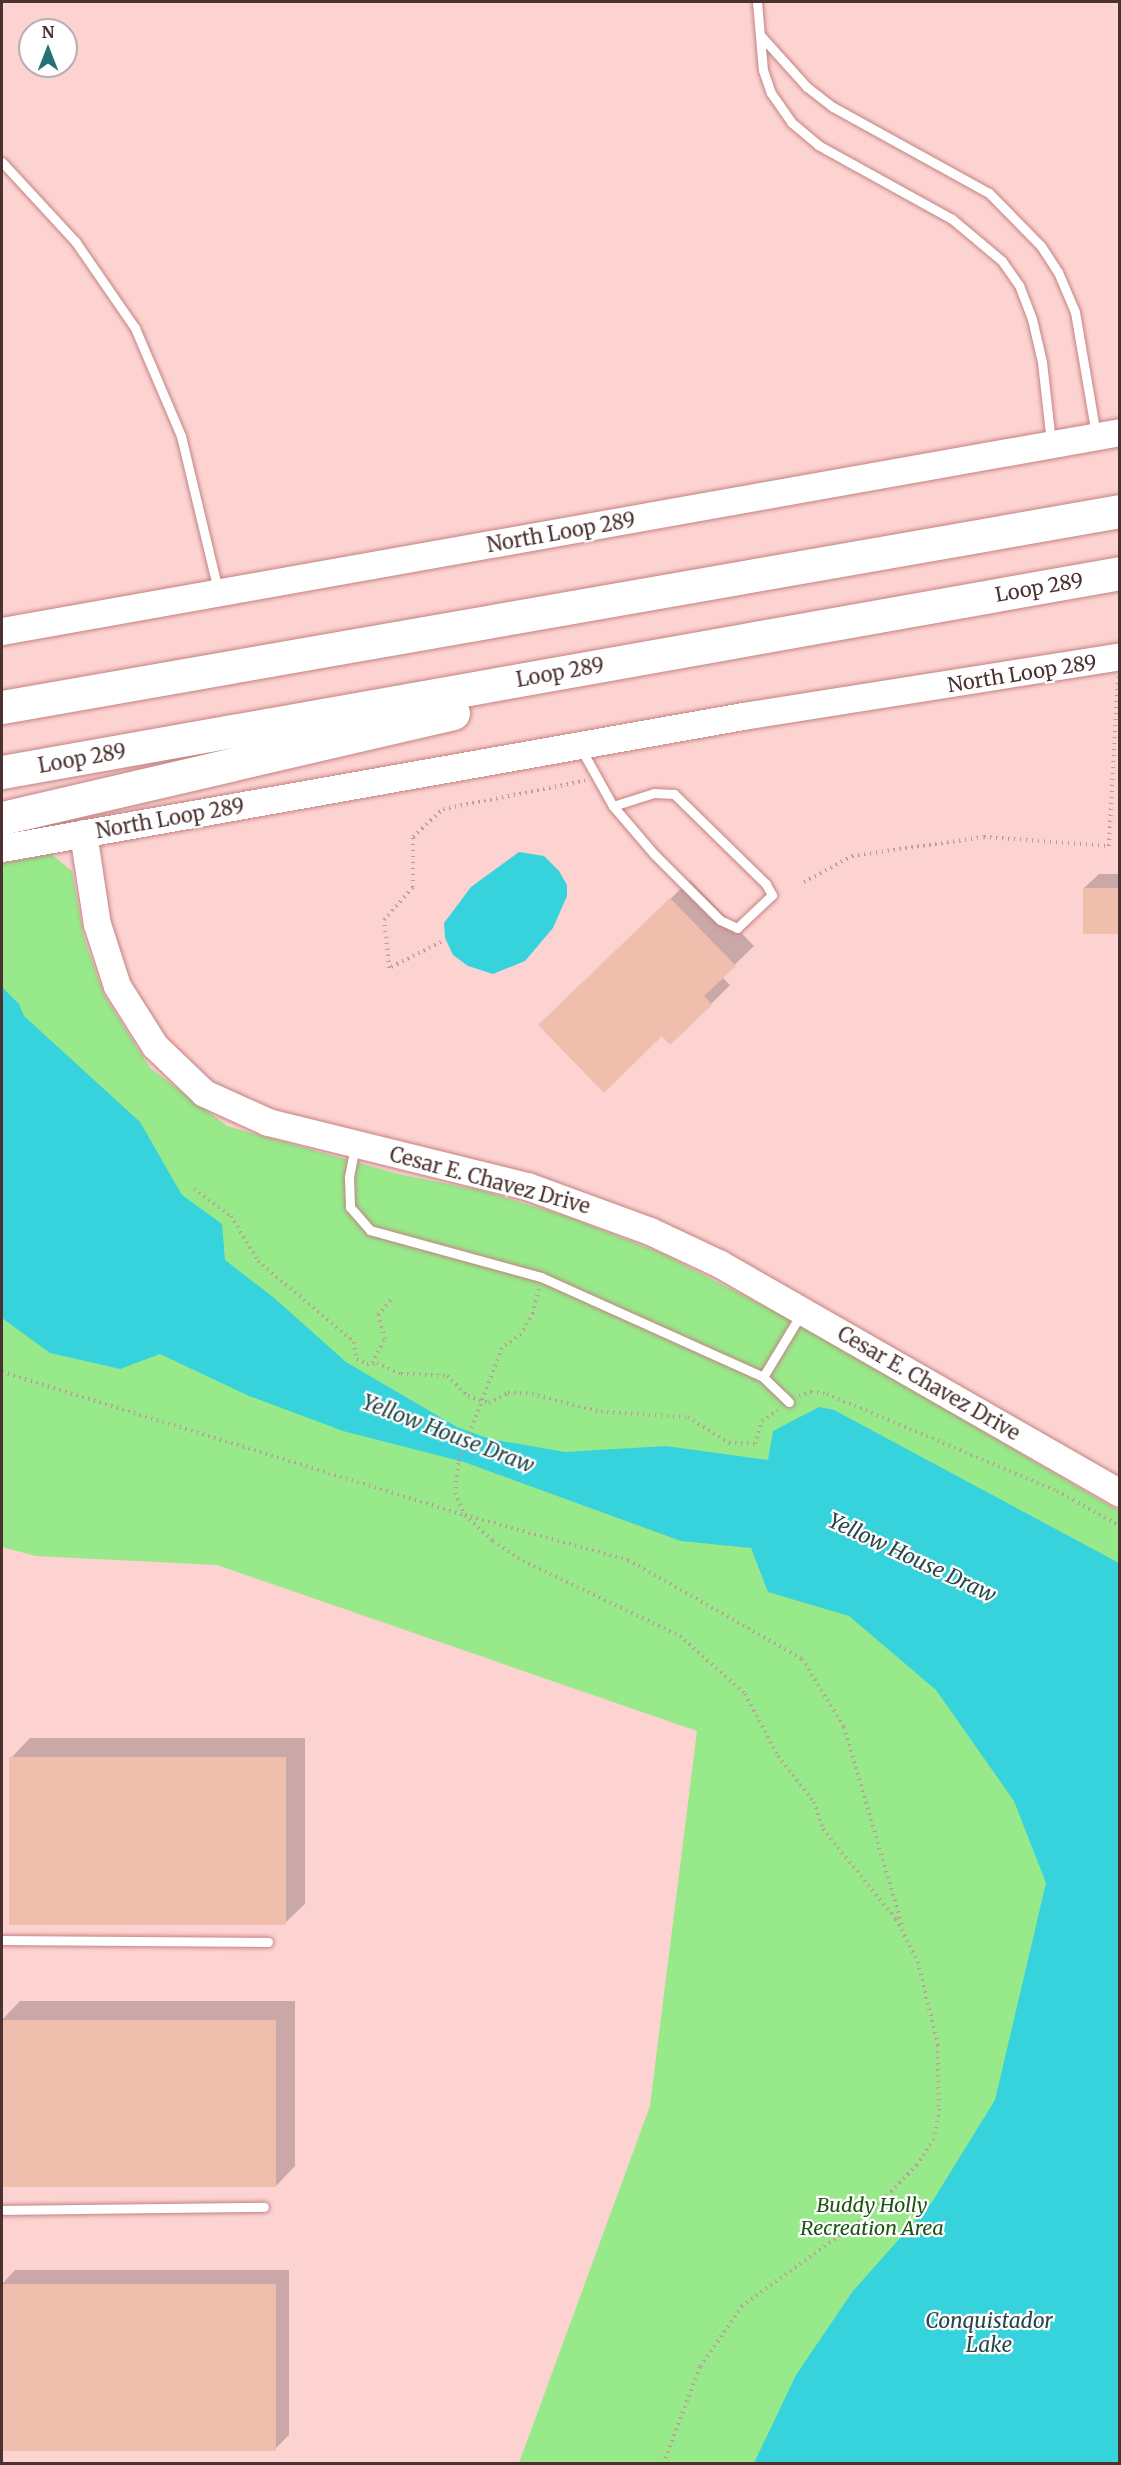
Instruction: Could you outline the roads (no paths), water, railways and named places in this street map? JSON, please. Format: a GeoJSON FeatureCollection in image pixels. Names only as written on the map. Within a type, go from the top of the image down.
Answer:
{"type":"FeatureCollection","features":[{"type":"Feature","properties":{"kind":"highway"},"geometry":{"type":"LineString","coordinates":[[797,565],[1119,490]]}},
{"type":"Feature","properties":{"kind":"highway"},"geometry":{"type":"LineString","coordinates":[[2,707],[797,565],[1119,511]]}},
{"type":"Feature","properties":{"kind":"highway","name":"Loop 289"},"geometry":{"type":"LineString","coordinates":[[2,772],[1119,573]]}},
{"type":"Feature","properties":{"kind":"highway"},"geometry":{"type":"LineString","coordinates":[[973,599],[1052,601],[1119,591]]}},
{"type":"Feature","properties":{"kind":"highway"},"geometry":{"type":"LineString","coordinates":[[2,818],[320,742],[590,686],[654,656]]}},
{"type":"Feature","properties":{"kind":"main road","name":"North Loop 289"},"geometry":{"type":"LineString","coordinates":[[2,631],[219,595],[1108,433]]}},
{"type":"Feature","properties":{"kind":"main road","name":"North Loop 289"},"geometry":{"type":"LineString","coordinates":[[2,848],[579,745],[1119,656]]}},
{"type":"Feature","properties":{"kind":"main road","name":"Cesar E. Chavez Drive"},"geometry":{"type":"LineString","coordinates":[[82,833],[104,956],[133,1017],[155,1046],[204,1093],[234,1109],[268,1122],[527,1186],[588,1205],[720,1264],[1119,1493]]}},
{"type":"Feature","properties":{"kind":"lane"},"geometry":{"type":"LineString","coordinates":[[757,2],[763,70],[771,93],[791,122],[818,145],[952,219],[1002,261],[1019,285],[1032,319],[1042,362],[1051,443]]}},
{"type":"Feature","properties":{"kind":"lane"},"geometry":{"type":"LineString","coordinates":[[761,36],[807,87],[833,107],[989,193],[1041,246],[1058,272],[1075,312],[1108,433]]}},
{"type":"Feature","properties":{"kind":"lane"},"geometry":{"type":"LineString","coordinates":[[2,162],[75,241],[135,328],[181,436],[219,595]]}},
{"type":"Feature","properties":{"kind":"lane"},"geometry":{"type":"LineString","coordinates":[[579,745],[613,806],[654,854],[720,920],[737,928],[772,895],[766,884],[674,794],[654,793],[613,806]]}},
{"type":"Feature","properties":{"kind":"lane"},"geometry":{"type":"LineString","coordinates":[[356,1144],[349,1177],[350,1207],[370,1230],[541,1276],[763,1377],[789,1402]]}},
{"type":"Feature","properties":{"kind":"lane"},"geometry":{"type":"LineString","coordinates":[[763,1377],[803,1311]]}},
{"type":"Feature","properties":{"kind":"lane"},"geometry":{"type":"LineString","coordinates":[[2,1940],[268,1941]]}},
{"type":"Feature","properties":{"kind":"lane"},"geometry":{"type":"LineString","coordinates":[[2,2210],[264,2206]]}},
{"type":"Feature","properties":{"kind":"water"},"geometry":{"type":"Polygon","coordinates":[[[519,852],[544,856],[559,871],[567,885],[567,896],[553,928],[525,961],[493,974],[468,966],[453,955],[445,938],[444,923],[471,887],[519,852]]]}},
{"type":"Feature","properties":{"kind":"water","name":"Conquistador Lake"},"geometry":{"type":"Polygon","coordinates":[[[2,987],[19,1004],[24,1016],[140,1122],[182,1195],[222,1224],[225,1260],[273,1297],[346,1362],[457,1427],[490,1439],[565,1452],[666,1446],[768,1460],[773,1431],[819,1407],[834,1410],[1119,1563],[1119,2463],[754,2463],[796,2375],[853,2291],[932,2202],[995,2100],[1046,1883],[1014,1801],[936,1690],[849,1616],[768,1592],[751,1548],[681,1541],[464,1462],[343,1431],[249,1396],[160,1354],[120,1369],[50,1353],[2,1318],[2,987]]]}},
{"type":"Feature","properties":{"kind":"water label","name":"Yellow House Draw"},"geometry":{"type":"Point","coordinates":[448,1434]}},
{"type":"Feature","properties":{"kind":"water label","name":"Yellow House Draw"},"geometry":{"type":"Point","coordinates":[912,1558]}},
{"type":"Feature","properties":{"kind":"park label","name":"Buddy Holly Recreation Area"},"geometry":{"type":"Point","coordinates":[872,2216]}}]}
